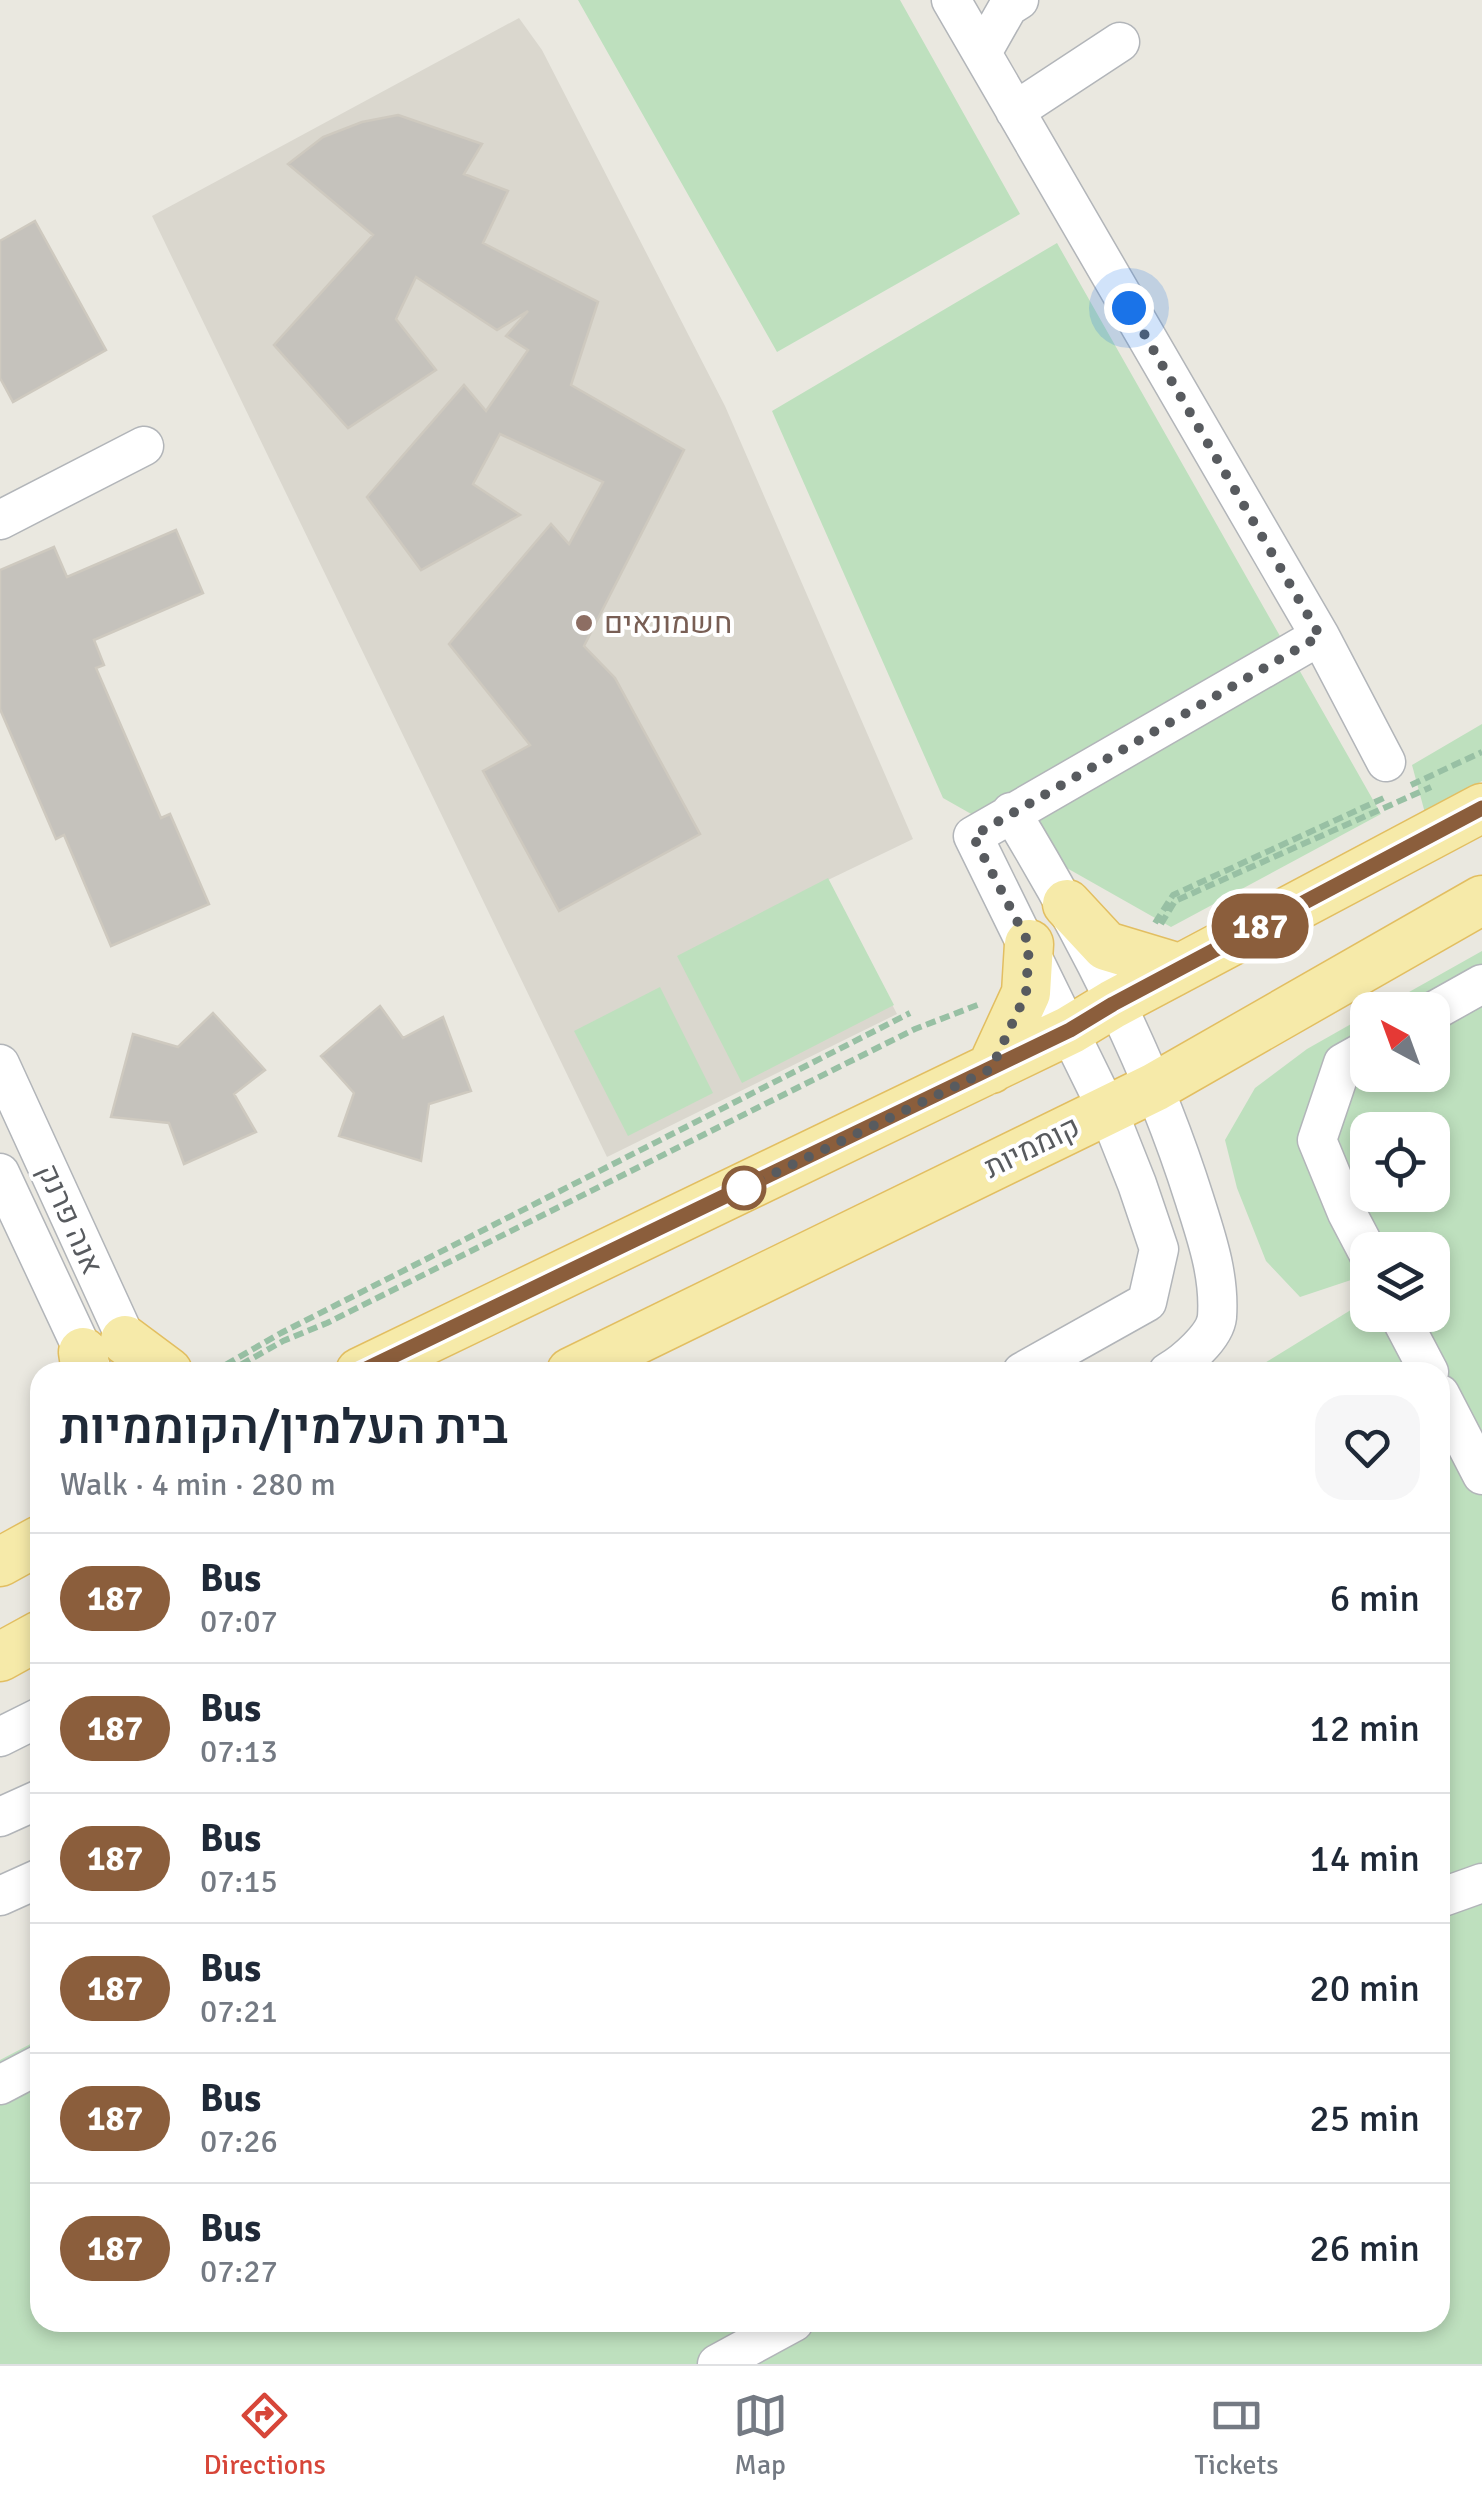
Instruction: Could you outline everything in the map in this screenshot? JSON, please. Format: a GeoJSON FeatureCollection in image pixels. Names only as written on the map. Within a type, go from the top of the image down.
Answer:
{"type":"FeatureCollection","features":[{"type":"Feature","properties":{"kind":"main road"},"geometry":{"type":"LineString","coordinates":[[381,1362],[1070,1030],[1113,1004],[1152,960],[1482,808]]}},
{"type":"Feature","properties":{"kind":"main road","name":"קוממיות"},"geometry":{"type":"LineString","coordinates":[[592,1362],[1155,1087],[1482,900]]}},
{"type":"Feature","properties":{"kind":"main road"},"geometry":{"type":"LineString","coordinates":[[1066,904],[1106,946],[1152,960]]}},
{"type":"Feature","properties":{"kind":"main road"},"geometry":{"type":"LineString","coordinates":[[991,1069],[1026,994],[1029,944]]}},
{"type":"Feature","properties":{"kind":"main road"},"geometry":{"type":"LineString","coordinates":[[0,1657],[30,1640]]}},
{"type":"Feature","properties":{"kind":"street"},"geometry":{"type":"LineString","coordinates":[[952,0],[1320,636],[1386,762]]}},
{"type":"Feature","properties":{"kind":"street"},"geometry":{"type":"LineString","coordinates":[[984,51],[1008,8],[1019,0]]}},
{"type":"Feature","properties":{"kind":"street"},"geometry":{"type":"LineString","coordinates":[[1015,111],[1120,42]]}},
{"type":"Feature","properties":{"kind":"street"},"geometry":{"type":"LineString","coordinates":[[0,520],[144,446]]}},
{"type":"Feature","properties":{"kind":"street"},"geometry":{"type":"LineString","coordinates":[[1040,1362],[1147,1302],[1159,1250],[1108,1111],[973,836],[1320,636]]}},
{"type":"Feature","properties":{"kind":"street"},"geometry":{"type":"LineString","coordinates":[[1011,812],[1066,904],[1155,1087],[1214,1261],[1217,1321],[1185,1362]]}},
{"type":"Feature","properties":{"kind":"street"},"geometry":{"type":"LineString","coordinates":[[1450,1002],[1482,984]]}},
{"type":"Feature","properties":{"kind":"street"},"geometry":{"type":"LineString","coordinates":[[1350,1059],[1342,1064],[1317,1140],[1357,1232]]}},
{"type":"Feature","properties":{"kind":"street","name":"אנה פרנק"},"geometry":{"type":"LineString","coordinates":[[0,1064],[106,1362]]}},
{"type":"Feature","properties":{"kind":"street","name":"אנה פרנק"},"geometry":{"type":"LineString","coordinates":[[0,1172],[106,1362]]}},
{"type":"Feature","properties":{"kind":"street"},"geometry":{"type":"LineString","coordinates":[[1408,1332],[1424,1362]]}},
{"type":"Feature","properties":{"kind":"street"},"geometry":{"type":"LineString","coordinates":[[1450,1413],[1482,1475]]}},
{"type":"Feature","properties":{"kind":"street"},"geometry":{"type":"LineString","coordinates":[[0,1737],[30,1722]]}},
{"type":"Feature","properties":{"kind":"street"},"geometry":{"type":"LineString","coordinates":[[0,1817],[30,1804]]}},
{"type":"Feature","properties":{"kind":"street"},"geometry":{"type":"LineString","coordinates":[[0,1896],[30,1882]]}},
{"type":"Feature","properties":{"kind":"street"},"geometry":{"type":"LineString","coordinates":[[1450,1894],[1482,1883]]}},
{"type":"Feature","properties":{"kind":"street"},"geometry":{"type":"LineString","coordinates":[[0,2084],[30,2069]]}},
{"type":"Feature","properties":{"kind":"street"},"geometry":{"type":"LineString","coordinates":[[717,2364],[776,2332]]}},
{"type":"Feature","properties":{"kind":"path"},"geometry":{"type":"LineString","coordinates":[[1152,960],[1173,895],[1482,752]]}},
{"type":"Feature","properties":{"kind":"path"},"geometry":{"type":"LineString","coordinates":[[1152,960],[1175,901],[1432,786]]}},
{"type":"Feature","properties":{"kind":"path"},"geometry":{"type":"LineString","coordinates":[[246,1362],[915,1029],[986,1002]]}},
{"type":"Feature","properties":{"kind":"path"},"geometry":{"type":"LineString","coordinates":[[231,1362],[281,1333],[910,1013]]}},
{"type":"Feature","properties":{"kind":"shaded area","name":"חשמונאים"},"geometry":{"type":"Polygon","coordinates":[[[519,18],[542,50],[725,406],[913,839],[828,880],[897,1014],[607,1157],[152,216],[519,18]]]}},
{"type":"Feature","properties":{"kind":"green space"},"geometry":{"type":"Polygon","coordinates":[[[578,0],[900,0],[1020,214],[777,352],[578,0]]]}},
{"type":"Feature","properties":{"kind":"green space"},"geometry":{"type":"Polygon","coordinates":[[[1057,243],[1381,814],[1171,927],[943,798],[772,411],[1057,243]]]}},
{"type":"Feature","properties":{"kind":"green space"},"geometry":{"type":"Polygon","coordinates":[[[1482,724],[1482,781],[1425,813],[1412,765],[1482,724]]]}},
{"type":"Feature","properties":{"kind":"green space"},"geometry":{"type":"Polygon","coordinates":[[[828,878],[894,1005],[742,1083],[677,956],[828,878]]]}},
{"type":"Feature","properties":{"kind":"green space"},"geometry":{"type":"Polygon","coordinates":[[[1482,951],[1482,2364],[0,2364],[0,2060],[30,2044],[30,2332],[1450,2332],[1450,1362],[1266,1362],[1350,1310],[1350,1332],[1450,1332],[1450,1232],[1350,1232],[1350,1280],[1300,1297],[1266,1261],[1237,1188],[1225,1140],[1255,1088],[1307,1049],[1350,1025],[1350,1092],[1450,1092],[1450,992],[1409,992],[1482,951]]]}},
{"type":"Feature","properties":{"kind":"green space"},"geometry":{"type":"Polygon","coordinates":[[[660,987],[713,1093],[628,1136],[574,1031],[660,987]]]}},
{"type":"Feature","properties":{"kind":"building"},"geometry":{"type":"Polygon","coordinates":[[[398,115],[482,144],[464,174],[508,191],[483,243],[598,302],[571,385],[684,450],[584,646],[615,678],[700,834],[559,911],[483,771],[530,745],[449,644],[551,524],[569,544],[603,482],[500,434],[473,484],[520,515],[421,570],[367,497],[464,385],[486,411],[528,350],[506,336],[528,311],[497,330],[416,277],[396,319],[436,370],[348,428],[274,345],[373,235],[288,164],[323,137],[362,122],[398,115]]]}},
{"type":"Feature","properties":{"kind":"building"},"geometry":{"type":"Polygon","coordinates":[[[35,221],[106,350],[13,402],[0,378],[0,241],[35,221]]]}},
{"type":"Feature","properties":{"kind":"building"},"geometry":{"type":"Polygon","coordinates":[[[176,530],[203,593],[94,640],[104,665],[96,668],[161,818],[170,814],[209,904],[111,946],[64,835],[56,839],[0,709],[0,570],[54,547],[67,577],[176,530]]]}},
{"type":"Feature","properties":{"kind":"building"},"geometry":{"type":"Polygon","coordinates":[[[380,1006],[403,1038],[443,1017],[471,1091],[429,1104],[421,1161],[339,1136],[354,1093],[321,1056],[380,1006]]]}},
{"type":"Feature","properties":{"kind":"building"},"geometry":{"type":"Polygon","coordinates":[[[213,1013],[265,1070],[234,1094],[256,1132],[184,1164],[169,1123],[111,1117],[133,1034],[178,1047],[213,1013]]]}},
{"type":"Feature","properties":{"kind":"bus line","name":"187"},"geometry":{"type":"LineString","coordinates":[[381,1362],[1070,1030],[1482,808]]}},
{"type":"Feature","properties":{"kind":"place","name":"חשמונאים"},"geometry":{"type":"Point","coordinates":[584,623]}},
{"type":"Feature","properties":{"kind":"route"},"geometry":{"type":"LineString","coordinates":[[744,1188],[991,1069],[1026,994],[1029,944],[973,836],[1320,636],[1129,308]]}}]}
